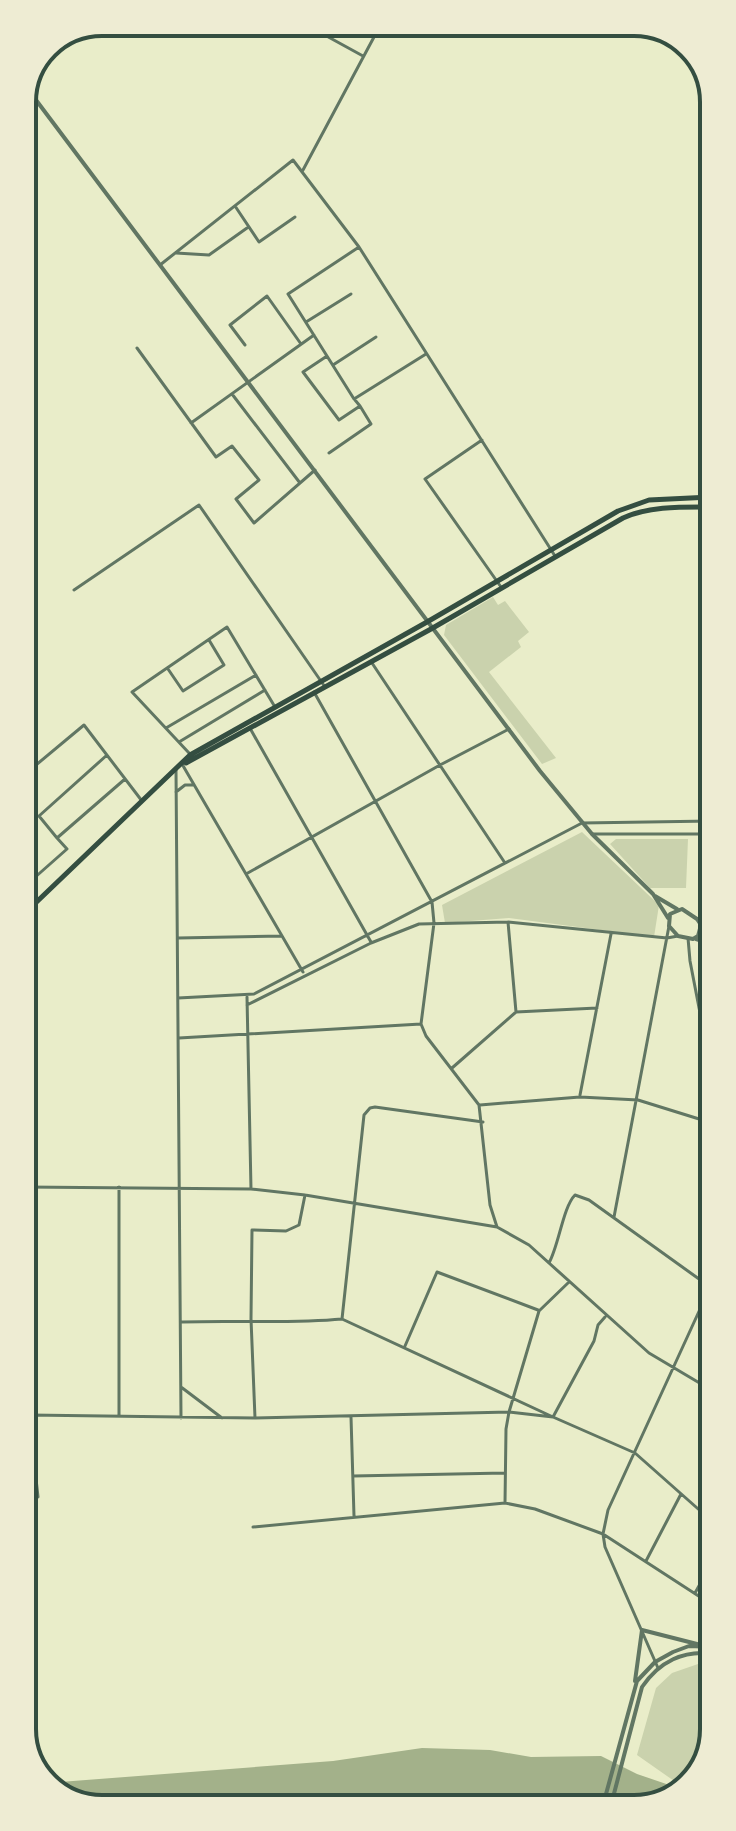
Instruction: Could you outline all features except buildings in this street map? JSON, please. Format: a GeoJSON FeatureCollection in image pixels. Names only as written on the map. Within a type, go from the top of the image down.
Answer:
{"type":"FeatureCollection","features":[{"type":"Feature","properties":{"kind":"main road"},"geometry":{"type":"LineString","coordinates":[[248,726],[321,680],[633,504],[700,497]]}},
{"type":"Feature","properties":{"kind":"main road"},"geometry":{"type":"LineString","coordinates":[[36,903],[193,757],[431,629],[635,512],[700,508]]}},
{"type":"Feature","properties":{"kind":"street"},"geometry":{"type":"LineString","coordinates":[[303,170],[374,36]]}},
{"type":"Feature","properties":{"kind":"street"},"geometry":{"type":"LineString","coordinates":[[328,37],[363,56]]}},
{"type":"Feature","properties":{"kind":"street"},"geometry":{"type":"LineString","coordinates":[[36,100],[431,629],[582,823],[653,894],[700,920]]}},
{"type":"Feature","properties":{"kind":"street"},"geometry":{"type":"LineString","coordinates":[[160,265],[293,160],[359,247],[556,558]]}},
{"type":"Feature","properties":{"kind":"street"},"geometry":{"type":"LineString","coordinates":[[235,206],[259,242],[295,217]]}},
{"type":"Feature","properties":{"kind":"street"},"geometry":{"type":"LineString","coordinates":[[176,253],[209,255],[249,227]]}},
{"type":"Feature","properties":{"kind":"street"},"geometry":{"type":"LineString","coordinates":[[329,453],[371,424],[288,294],[359,247]]}},
{"type":"Feature","properties":{"kind":"street"},"geometry":{"type":"LineString","coordinates":[[306,322],[351,294]]}},
{"type":"Feature","properties":{"kind":"street"},"geometry":{"type":"LineString","coordinates":[[245,345],[230,325],[267,296],[301,344]]}},
{"type":"Feature","properties":{"kind":"street"},"geometry":{"type":"LineString","coordinates":[[191,423],[314,335]]}},
{"type":"Feature","properties":{"kind":"street"},"geometry":{"type":"LineString","coordinates":[[333,365],[376,337]]}},
{"type":"Feature","properties":{"kind":"street"},"geometry":{"type":"LineString","coordinates":[[137,348],[216,457],[232,446],[259,480],[236,499],[254,523],[315,470]]}},
{"type":"Feature","properties":{"kind":"street"},"geometry":{"type":"LineString","coordinates":[[354,399],[426,354]]}},
{"type":"Feature","properties":{"kind":"street"},"geometry":{"type":"LineString","coordinates":[[327,356],[303,372],[339,420],[360,406]]}},
{"type":"Feature","properties":{"kind":"street"},"geometry":{"type":"LineString","coordinates":[[232,394],[300,483]]}},
{"type":"Feature","properties":{"kind":"street"},"geometry":{"type":"LineString","coordinates":[[482,440],[425,479],[502,588]]}},
{"type":"Feature","properties":{"kind":"street"},"geometry":{"type":"LineString","coordinates":[[74,590],[199,505],[326,687]]}},
{"type":"Feature","properties":{"kind":"street"},"geometry":{"type":"LineString","coordinates":[[193,757],[132,692],[227,627],[275,707]]}},
{"type":"Feature","properties":{"kind":"street"},"geometry":{"type":"LineString","coordinates":[[167,668],[183,691],[224,665],[209,640]]}},
{"type":"Feature","properties":{"kind":"street"},"geometry":{"type":"LineString","coordinates":[[367,656],[505,863]]}},
{"type":"Feature","properties":{"kind":"street"},"geometry":{"type":"LineString","coordinates":[[165,728],[256,675]]}},
{"type":"Feature","properties":{"kind":"street"},"geometry":{"type":"LineString","coordinates":[[311,686],[432,902],[434,923],[421,1024],[426,1036],[479,1105],[490,1205],[497,1227]]}},
{"type":"Feature","properties":{"kind":"street"},"geometry":{"type":"LineString","coordinates":[[178,742],[265,690]]}},
{"type":"Feature","properties":{"kind":"street"},"geometry":{"type":"LineString","coordinates":[[36,765],[84,725],[142,801]]}},
{"type":"Feature","properties":{"kind":"street"},"geometry":{"type":"LineString","coordinates":[[248,726],[371,943]]}},
{"type":"Feature","properties":{"kind":"street"},"geometry":{"type":"LineString","coordinates":[[246,874],[509,729]]}},
{"type":"Feature","properties":{"kind":"street"},"geometry":{"type":"LineString","coordinates":[[36,876],[67,849],[39,816],[107,755]]}},
{"type":"Feature","properties":{"kind":"street"},"geometry":{"type":"LineString","coordinates":[[182,764],[306,976]]}},
{"type":"Feature","properties":{"kind":"street"},"geometry":{"type":"LineString","coordinates":[[176,770],[181,1418]]}},
{"type":"Feature","properties":{"kind":"street"},"geometry":{"type":"LineString","coordinates":[[57,838],[125,779]]}},
{"type":"Feature","properties":{"kind":"street"},"geometry":{"type":"LineString","coordinates":[[176,792],[185,785],[194,785]]}},
{"type":"Feature","properties":{"kind":"street"},"geometry":{"type":"LineString","coordinates":[[178,998],[247,995],[302,970],[582,823],[700,821]]}},
{"type":"Feature","properties":{"kind":"street"},"geometry":{"type":"LineString","coordinates":[[592,834],[700,834]]}},
{"type":"Feature","properties":{"kind":"street"},"geometry":{"type":"LineString","coordinates":[[614,1217],[669,926],[668,918],[653,894]]}},
{"type":"Feature","properties":{"kind":"street"},"geometry":{"type":"LineString","coordinates":[[668,918],[677,909]]}},
{"type":"Feature","properties":{"kind":"street"},"geometry":{"type":"LineString","coordinates":[[697,919],[700,928]]}},
{"type":"Feature","properties":{"kind":"street"},"geometry":{"type":"LineString","coordinates":[[508,922],[516,1012]]}},
{"type":"Feature","properties":{"kind":"street"},"geometry":{"type":"LineString","coordinates":[[247,1005],[413,925],[508,922],[611,934],[678,936],[700,941]]}},
{"type":"Feature","properties":{"kind":"street"},"geometry":{"type":"LineString","coordinates":[[669,926],[678,936]]}},
{"type":"Feature","properties":{"kind":"street"},"geometry":{"type":"LineString","coordinates":[[690,939],[700,932]]}},
{"type":"Feature","properties":{"kind":"street"},"geometry":{"type":"LineString","coordinates":[[580,1097],[611,934]]}},
{"type":"Feature","properties":{"kind":"street"},"geometry":{"type":"LineString","coordinates":[[177,938],[282,936]]}},
{"type":"Feature","properties":{"kind":"street"},"geometry":{"type":"LineString","coordinates":[[690,939],[690,961],[700,1013]]}},
{"type":"Feature","properties":{"kind":"street"},"geometry":{"type":"LineString","coordinates":[[247,995],[251,1189]]}},
{"type":"Feature","properties":{"kind":"street"},"geometry":{"type":"LineString","coordinates":[[452,1068],[516,1012],[597,1008]]}},
{"type":"Feature","properties":{"kind":"street"},"geometry":{"type":"LineString","coordinates":[[179,1038],[421,1024]]}},
{"type":"Feature","properties":{"kind":"street"},"geometry":{"type":"LineString","coordinates":[[479,1105],[580,1097],[638,1100],[700,1119]]}},
{"type":"Feature","properties":{"kind":"street"},"geometry":{"type":"LineString","coordinates":[[342,1319],[364,1115],[370,1108],[483,1122]]}},
{"type":"Feature","properties":{"kind":"street"},"geometry":{"type":"LineString","coordinates":[[36,1187],[251,1189],[497,1227],[529,1245],[605,1317],[649,1353],[700,1384]]}},
{"type":"Feature","properties":{"kind":"street"},"geometry":{"type":"LineString","coordinates":[[119,1187],[119,1415]]}},
{"type":"Feature","properties":{"kind":"street"},"geometry":{"type":"LineString","coordinates":[[255,1418],[251,1319],[252,1230],[286,1231],[299,1225],[305,1195]]}},
{"type":"Feature","properties":{"kind":"street"},"geometry":{"type":"LineString","coordinates":[[549,1263],[556,1251],[572,1197],[580,1196],[700,1280]]}},
{"type":"Feature","properties":{"kind":"street"},"geometry":{"type":"LineString","coordinates":[[405,1346],[437,1272],[539,1311]]}},
{"type":"Feature","properties":{"kind":"street"},"geometry":{"type":"LineString","coordinates":[[505,1503],[509,1412],[539,1311],[569,1282]]}},
{"type":"Feature","properties":{"kind":"street"},"geometry":{"type":"LineString","coordinates":[[658,1668],[609,1557],[603,1534],[608,1510],[700,1309]]}},
{"type":"Feature","properties":{"kind":"street"},"geometry":{"type":"LineString","coordinates":[[553,1417],[594,1341],[598,1325],[605,1317]]}},
{"type":"Feature","properties":{"kind":"street"},"geometry":{"type":"LineString","coordinates":[[182,1322],[342,1319],[635,1453],[700,1511]]}},
{"type":"Feature","properties":{"kind":"street"},"geometry":{"type":"LineString","coordinates":[[181,1387],[222,1418]]}},
{"type":"Feature","properties":{"kind":"street"},"geometry":{"type":"LineString","coordinates":[[36,1415],[255,1418],[509,1412],[553,1417]]}},
{"type":"Feature","properties":{"kind":"street"},"geometry":{"type":"LineString","coordinates":[[351,1417],[354,1516]]}},
{"type":"Feature","properties":{"kind":"street"},"geometry":{"type":"LineString","coordinates":[[353,1476],[505,1473]]}},
{"type":"Feature","properties":{"kind":"street"},"geometry":{"type":"LineString","coordinates":[[36,1479],[38,1497]]}},
{"type":"Feature","properties":{"kind":"street"},"geometry":{"type":"LineString","coordinates":[[646,1561],[681,1494]]}},
{"type":"Feature","properties":{"kind":"street"},"geometry":{"type":"LineString","coordinates":[[253,1527],[505,1503],[535,1509],[603,1534],[700,1596]]}},
{"type":"Feature","properties":{"kind":"street"},"geometry":{"type":"LineString","coordinates":[[695,1593],[700,1584]]}},
{"type":"Feature","properties":{"kind":"street"},"geometry":{"type":"LineString","coordinates":[[642,1630],[700,1644]]}},
{"type":"Feature","properties":{"kind":"street"},"geometry":{"type":"LineString","coordinates":[[606,1795],[639,1665],[642,1630]]}},
{"type":"Feature","properties":{"kind":"street"},"geometry":{"type":"LineString","coordinates":[[631,1695],[637,1681],[655,1662],[680,1649],[700,1646]]}},
{"type":"Feature","properties":{"kind":"street"},"geometry":{"type":"LineString","coordinates":[[614,1795],[642,1687],[658,1668],[687,1654],[700,1652]]}},
{"type":"Feature","properties":{"kind":"shaded area"},"geometry":{"type":"Polygon","coordinates":[[[493,597],[498,605],[505,601],[529,632],[518,641],[521,647],[489,672],[556,758],[542,764],[444,635],[446,625],[493,597]]]}},
{"type":"Feature","properties":{"kind":"shaded area"},"geometry":{"type":"Polygon","coordinates":[[[582,832],[659,905],[654,937],[509,918],[445,923],[442,905],[582,832]]]}},
{"type":"Feature","properties":{"kind":"shaded area"},"geometry":{"type":"Polygon","coordinates":[[[616,839],[688,839],[686,888],[650,888],[610,844],[616,839]]]}},
{"type":"Feature","properties":{"kind":"shaded area"},"geometry":{"type":"Polygon","coordinates":[[[700,1664],[699,1737],[689,1765],[674,1781],[637,1755],[656,1688],[672,1673],[700,1664]]]}},
{"type":"Feature","properties":{"kind":"shaded area"},"geometry":{"type":"Polygon","coordinates":[[[422,1748],[490,1750],[531,1757],[601,1756],[637,1774],[668,1785],[634,1795],[98,1795],[63,1782],[333,1761],[422,1748]]]}}]}
